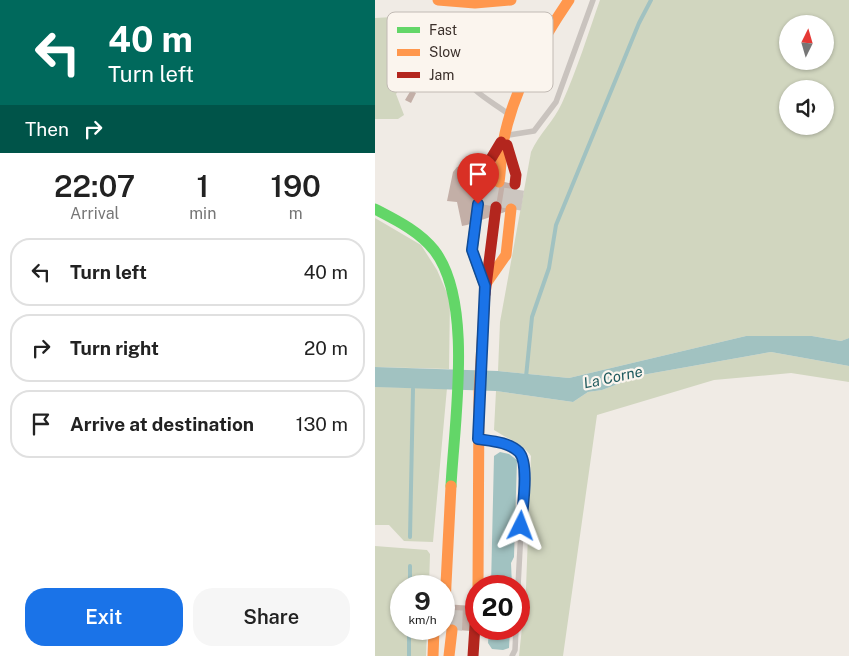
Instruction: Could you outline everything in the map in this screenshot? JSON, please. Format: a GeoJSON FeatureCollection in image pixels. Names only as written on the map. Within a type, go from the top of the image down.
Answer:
{"type":"FeatureCollection","features":[{"type":"Feature","properties":{"kind":"highway"},"geometry":{"type":"LineString","coordinates":[[438,0],[483,3],[511,0]]}},
{"type":"Feature","properties":{"kind":"highway"},"geometry":{"type":"LineString","coordinates":[[553,23],[569,0]]}},
{"type":"Feature","properties":{"kind":"highway"},"geometry":{"type":"LineString","coordinates":[[505,136],[483,172],[499,182],[505,136],[520,92]]}},
{"type":"Feature","properties":{"kind":"highway"},"geometry":{"type":"LineString","coordinates":[[485,286],[472,250],[495,207]]}},
{"type":"Feature","properties":{"kind":"highway"},"geometry":{"type":"LineString","coordinates":[[485,286],[505,255],[495,207]]}},
{"type":"Feature","properties":{"kind":"highway"},"geometry":{"type":"LineString","coordinates":[[477,575],[478,417],[481,348],[485,286],[495,207]]}},
{"type":"Feature","properties":{"kind":"highway"},"geometry":{"type":"LineString","coordinates":[[375,209],[421,236],[440,258],[452,284],[455,296],[458,347],[449,527],[449,575]]}},
{"type":"Feature","properties":{"kind":"highway"},"geometry":{"type":"LineString","coordinates":[[437,575],[449,527]]}},
{"type":"Feature","properties":{"kind":"highway"},"geometry":{"type":"LineString","coordinates":[[433,640],[433,656]]}},
{"type":"Feature","properties":{"kind":"highway"},"geometry":{"type":"LineString","coordinates":[[441,656],[445,640]]}},
{"type":"Feature","properties":{"kind":"highway"},"geometry":{"type":"LineString","coordinates":[[448,640],[449,656]]}},
{"type":"Feature","properties":{"kind":"highway"},"geometry":{"type":"LineString","coordinates":[[473,656],[474,640]]}},
{"type":"Feature","properties":{"kind":"lane"},"geometry":{"type":"LineString","coordinates":[[505,136],[534,130],[556,102],[593,0]]}},
{"type":"Feature","properties":{"kind":"lane"},"geometry":{"type":"LineString","coordinates":[[478,92],[511,116]]}},
{"type":"Feature","properties":{"kind":"lane"},"geometry":{"type":"LineString","coordinates":[[478,439],[504,444],[513,448],[520,453],[523,461],[524,474],[519,575]]}},
{"type":"Feature","properties":{"kind":"lane"},"geometry":{"type":"LineString","coordinates":[[511,656],[515,650],[515,640]]}},
{"type":"Feature","properties":{"kind":"green space"},"geometry":{"type":"Polygon","coordinates":[[[600,0],[849,0],[849,338],[841,341],[812,336],[746,336],[569,378],[498,371],[500,322],[531,152],[562,103],[600,0]]]}},
{"type":"Feature","properties":{"kind":"green space"},"geometry":{"type":"Polygon","coordinates":[[[387,17],[387,92],[397,92],[396,94],[404,115],[398,119],[375,119],[375,18],[387,17]]]}},
{"type":"Feature","properties":{"kind":"green space"},"geometry":{"type":"Polygon","coordinates":[[[375,218],[421,245],[437,270],[450,300],[449,369],[375,367],[375,218]]]}},
{"type":"Feature","properties":{"kind":"green space"},"geometry":{"type":"Polygon","coordinates":[[[771,352],[849,366],[849,382],[791,373],[714,380],[597,415],[563,656],[519,656],[521,640],[530,640],[530,575],[526,575],[531,456],[519,445],[494,430],[496,391],[573,402],[588,392],[602,390],[642,375],[771,352]]]}},
{"type":"Feature","properties":{"kind":"green space"},"geometry":{"type":"Polygon","coordinates":[[[375,387],[447,388],[433,542],[404,541],[389,525],[375,525],[375,387]]]}},
{"type":"Feature","properties":{"kind":"green space"},"geometry":{"type":"Polygon","coordinates":[[[375,546],[427,550],[430,554],[429,575],[390,575],[390,640],[427,640],[426,656],[375,656],[375,546]]]}},
{"type":"Feature","properties":{"kind":"water","name":"La Corne"},"geometry":{"type":"Polygon","coordinates":[[[746,336],[812,336],[841,341],[849,338],[849,366],[771,352],[642,375],[602,390],[588,392],[573,402],[496,391],[375,387],[375,367],[498,371],[569,378],[746,336]]]}},
{"type":"Feature","properties":{"kind":"water"},"geometry":{"type":"Polygon","coordinates":[[[500,452],[509,454],[517,460],[514,557],[511,563],[512,575],[491,575],[494,456],[500,452]]]}},
{"type":"Feature","properties":{"kind":"water"},"geometry":{"type":"Polygon","coordinates":[[[488,640],[509,640],[509,648],[503,650],[492,649],[488,640]]]}},
{"type":"Feature","properties":{"kind":"building"},"geometry":{"type":"Polygon","coordinates":[[[410,92],[416,93],[411,103],[405,100],[410,92]]]}},
{"type":"Feature","properties":{"kind":"building"},"geometry":{"type":"Polygon","coordinates":[[[465,165],[470,168],[474,175],[518,185],[514,209],[462,226],[457,202],[447,201],[453,172],[457,167],[465,165]]]}},
{"type":"Feature","properties":{"kind":"building"},"geometry":{"type":"Polygon","coordinates":[[[455,605],[465,605],[465,631],[455,630],[455,605]]]}},
{"type":"Feature","properties":{"kind":"waterway"},"geometry":{"type":"LineString","coordinates":[[526,377],[532,317],[549,268],[556,225],[639,23],[651,0]]}},
{"type":"Feature","properties":{"kind":"waterway"},"geometry":{"type":"LineString","coordinates":[[410,537],[413,389]]}},
{"type":"Feature","properties":{"kind":"waterway"},"geometry":{"type":"LineString","coordinates":[[410,566],[410,575]]}},
{"type":"Feature","properties":{"kind":"waterway"},"geometry":{"type":"LineString","coordinates":[[409,640],[409,656]]}},
{"type":"Feature","properties":{"kind":"tunnel"},"geometry":{"type":"LineString","coordinates":[[486,205],[490,181]]}},
{"type":"Feature","properties":{"kind":"tunnel"},"geometry":{"type":"LineString","coordinates":[[511,209],[515,184]]}},
{"type":"Feature","properties":{"kind":"traffic: fast"},"geometry":{"type":"LineString","coordinates":[[478,204],[472,250],[483,281]]}},
{"type":"Feature","properties":{"kind":"traffic: fast"},"geometry":{"type":"LineString","coordinates":[[375,209],[399,222],[428,243],[446,272],[454,300],[458,330],[459,364],[451,486]]}},
{"type":"Feature","properties":{"kind":"traffic: slow"},"geometry":{"type":"LineString","coordinates":[[438,0],[475,3],[511,0]]}},
{"type":"Feature","properties":{"kind":"traffic: slow"},"geometry":{"type":"LineString","coordinates":[[553,25],[569,0]]}},
{"type":"Feature","properties":{"kind":"traffic: slow"},"geometry":{"type":"LineString","coordinates":[[499,182],[507,124],[518,92]]}},
{"type":"Feature","properties":{"kind":"traffic: slow"},"geometry":{"type":"LineString","coordinates":[[487,282],[506,255],[511,209]]}},
{"type":"Feature","properties":{"kind":"traffic: slow"},"geometry":{"type":"LineString","coordinates":[[478,575],[479,392],[485,294]]}},
{"type":"Feature","properties":{"kind":"traffic: slow"},"geometry":{"type":"LineString","coordinates":[[446,575],[451,486]]}},
{"type":"Feature","properties":{"kind":"traffic: slow"},"geometry":{"type":"LineString","coordinates":[[433,656],[434,640]]}},
{"type":"Feature","properties":{"kind":"traffic: slow"},"geometry":{"type":"LineString","coordinates":[[449,656],[451,640]]}},
{"type":"Feature","properties":{"kind":"traffic: jam"},"geometry":{"type":"LineString","coordinates":[[482,180],[483,172],[501,142]]}},
{"type":"Feature","properties":{"kind":"traffic: jam"},"geometry":{"type":"LineString","coordinates":[[507,145],[516,175],[515,184]]}},
{"type":"Feature","properties":{"kind":"traffic: jam"},"geometry":{"type":"LineString","coordinates":[[485,294],[496,207]]}},
{"type":"Feature","properties":{"kind":"traffic: jam"},"geometry":{"type":"LineString","coordinates":[[473,656],[474,640]]}},
{"type":"Feature","properties":{"kind":"route"},"geometry":{"type":"LineString","coordinates":[[478,204],[472,250],[485,286],[478,439],[504,444],[520,453],[524,474],[521,526]]}}]}
